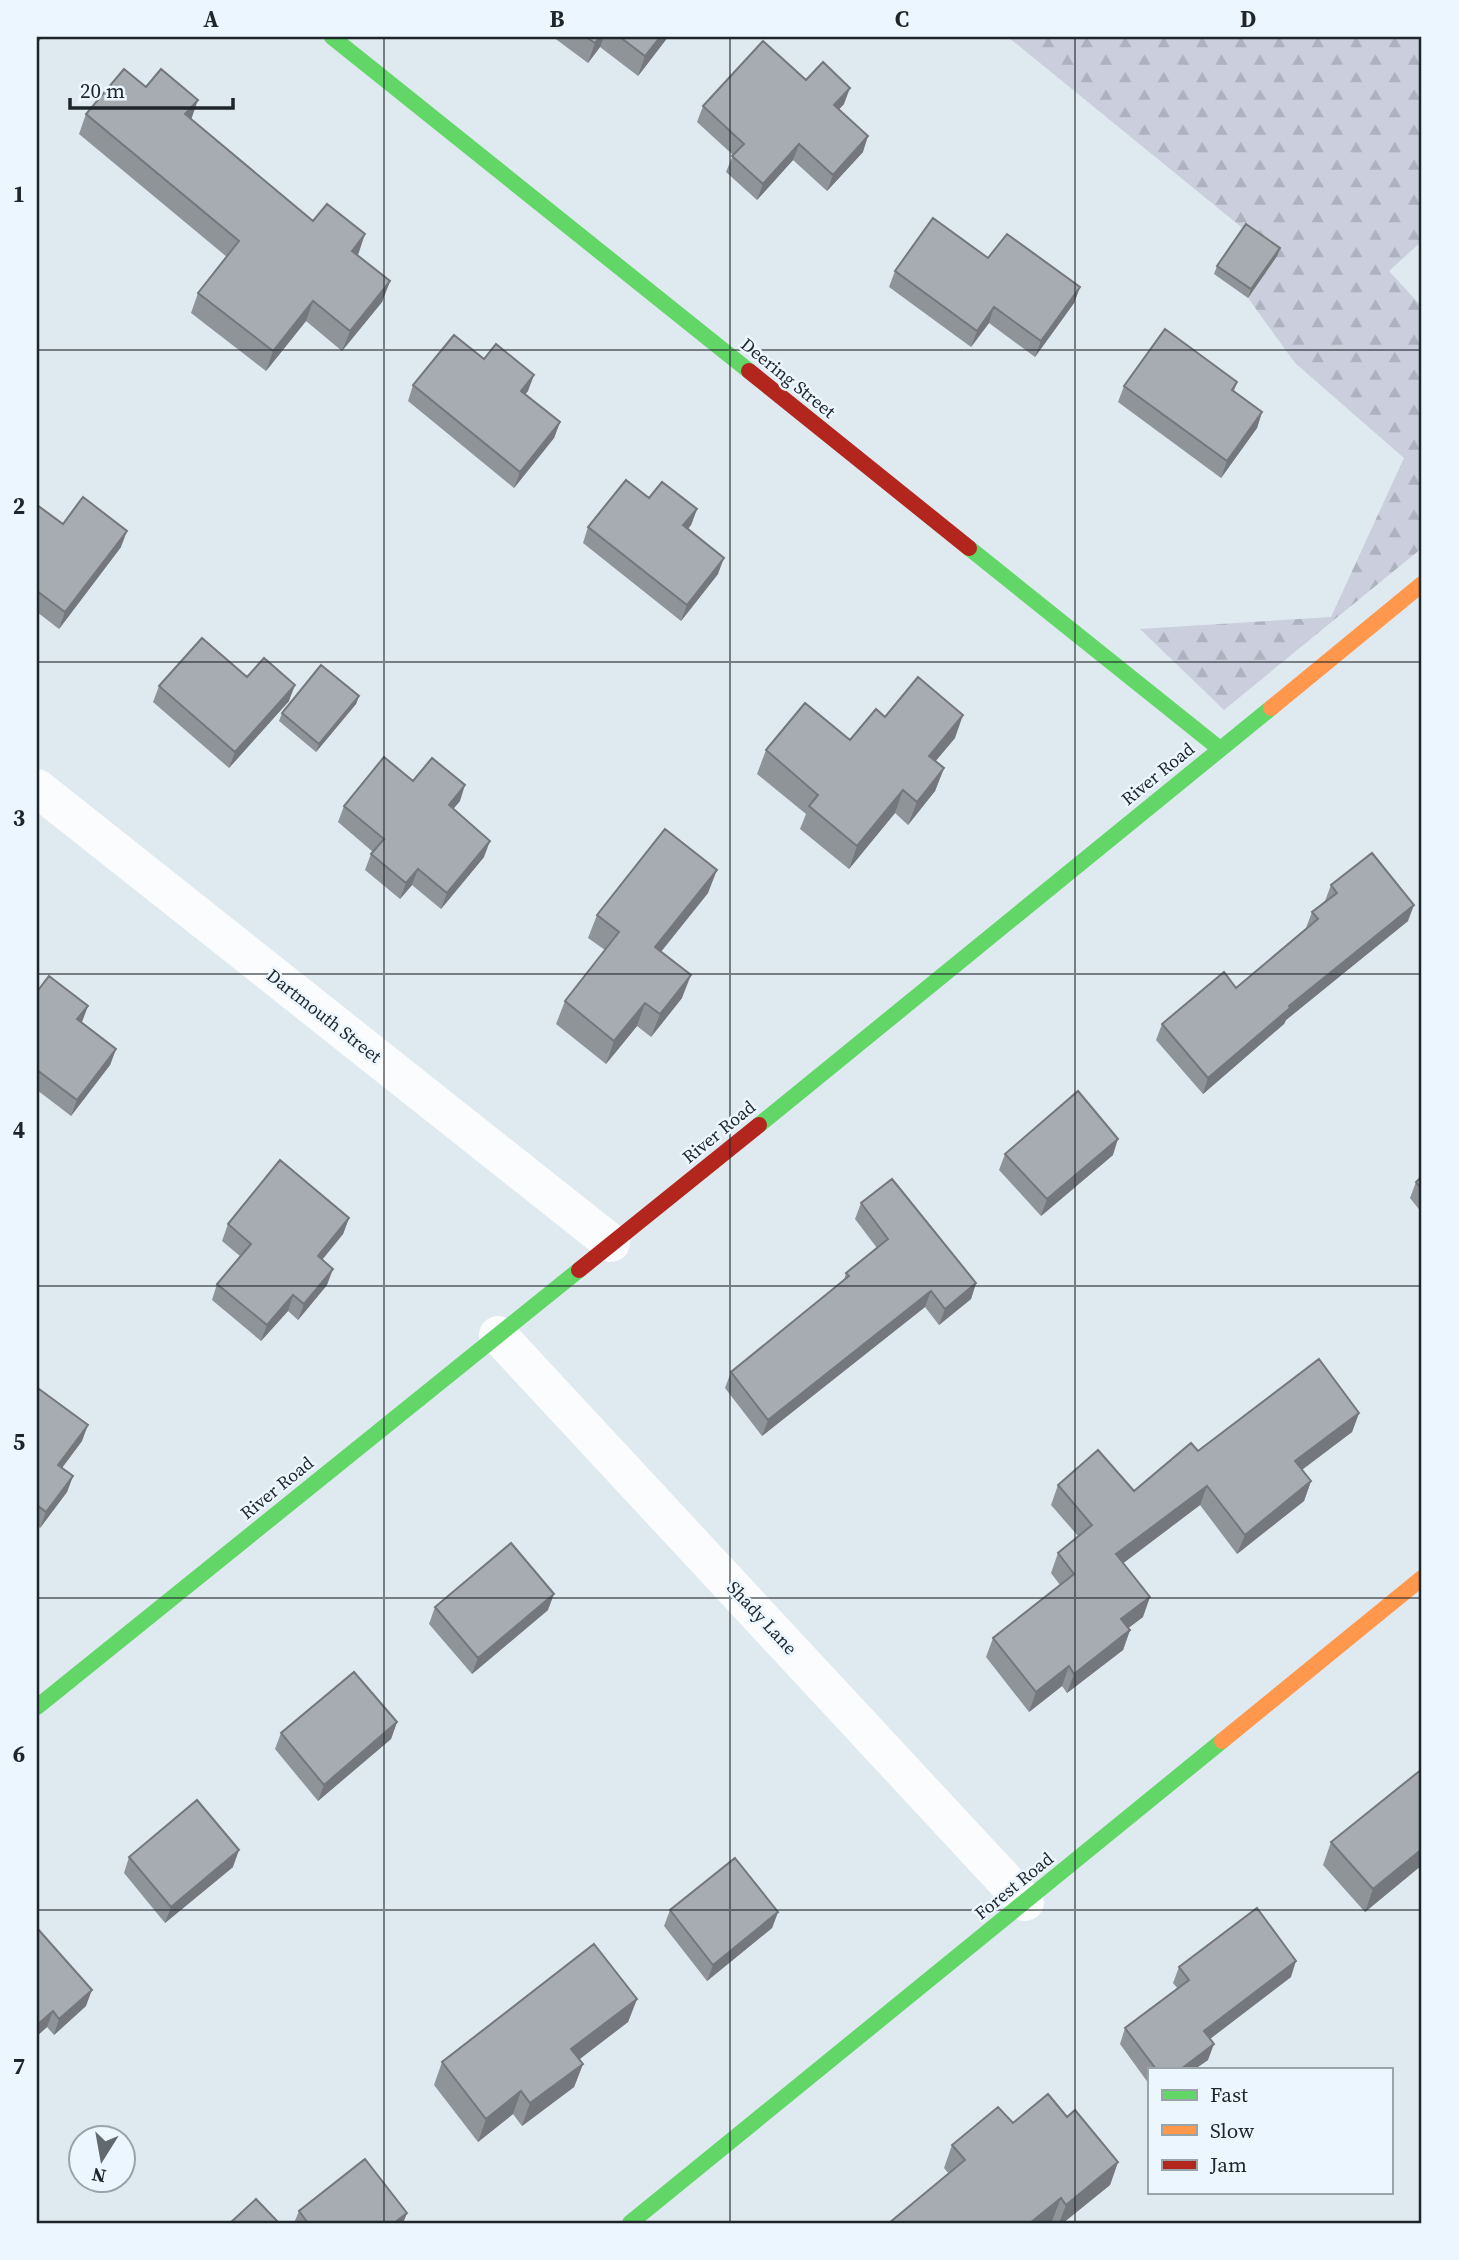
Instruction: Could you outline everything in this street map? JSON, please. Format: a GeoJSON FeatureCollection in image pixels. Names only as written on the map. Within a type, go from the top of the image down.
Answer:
{"type":"FeatureCollection","features":[{"type":"Feature","properties":{"kind":"street","name":"Deering Street"},"geometry":{"type":"LineString","coordinates":[[332,37],[1220,749]]}},
{"type":"Feature","properties":{"kind":"street","name":"River Road"},"geometry":{"type":"LineString","coordinates":[[37,1707],[1422,584]]}},
{"type":"Feature","properties":{"kind":"street","name":"Dartmouth Street"},"geometry":{"type":"LineString","coordinates":[[37,788],[611,1243]]}},
{"type":"Feature","properties":{"kind":"street","name":"Shady Lane"},"geometry":{"type":"LineString","coordinates":[[498,1335],[1025,1902]]}},
{"type":"Feature","properties":{"kind":"street","name":"Forest Road"},"geometry":{"type":"LineString","coordinates":[[630,2223],[1422,1578]]}},
{"type":"Feature","properties":{"kind":"green space"},"geometry":{"type":"Polygon","coordinates":[[[1008,37],[1422,37],[1422,241],[1389,271],[1422,307],[1422,548],[1224,710],[1140,629],[1331,617],[1404,458],[1295,363],[1248,298],[1277,256],[1008,37]]]}},
{"type":"Feature","properties":{"kind":"building"},"geometry":{"type":"Polygon","coordinates":[[[586,37],[600,37],[595,43],[586,37]]]}},
{"type":"Feature","properties":{"kind":"building"},"geometry":{"type":"Polygon","coordinates":[[[620,37],[660,37],[645,56],[620,37]]]}},
{"type":"Feature","properties":{"kind":"building"},"geometry":{"type":"Polygon","coordinates":[[[763,41],[806,80],[823,62],[850,88],[834,105],[868,136],[833,175],[799,144],[763,184],[732,156],[744,144],[703,106],[763,41]]]}},
{"type":"Feature","properties":{"kind":"building"},"geometry":{"type":"Polygon","coordinates":[[[124,69],[146,87],[161,69],[198,100],[185,114],[313,221],[327,204],[365,234],[352,251],[390,281],[350,331],[313,301],[273,351],[198,293],[239,241],[86,114],[124,69]]]}},
{"type":"Feature","properties":{"kind":"building"},"geometry":{"type":"Polygon","coordinates":[[[933,218],[988,258],[1007,234],[1080,287],[1041,341],[994,307],[977,331],[895,271],[933,218]]]}},
{"type":"Feature","properties":{"kind":"building"},"geometry":{"type":"Polygon","coordinates":[[[1246,224],[1280,248],[1251,289],[1217,266],[1246,224]]]}},
{"type":"Feature","properties":{"kind":"building"},"geometry":{"type":"Polygon","coordinates":[[[1165,329],[1237,382],[1232,390],[1262,412],[1227,461],[1124,386],[1165,329]]]}},
{"type":"Feature","properties":{"kind":"building"},"geometry":{"type":"Polygon","coordinates":[[[454,335],[484,359],[496,344],[534,375],[521,391],[560,422],[520,472],[413,385],[454,335]]]}},
{"type":"Feature","properties":{"kind":"building"},"geometry":{"type":"Polygon","coordinates":[[[626,480],[649,498],[662,482],[697,509],[683,525],[724,558],[687,605],[588,527],[626,480]]]}},
{"type":"Feature","properties":{"kind":"building"},"geometry":{"type":"Polygon","coordinates":[[[83,497],[127,531],[65,612],[37,591],[37,505],[63,524],[83,497]]]}},
{"type":"Feature","properties":{"kind":"building"},"geometry":{"type":"Polygon","coordinates":[[[202,638],[247,677],[264,658],[295,685],[235,752],[159,686],[202,638]]]}},
{"type":"Feature","properties":{"kind":"building"},"geometry":{"type":"Polygon","coordinates":[[[321,665],[359,696],[319,744],[282,713],[321,665]]]}},
{"type":"Feature","properties":{"kind":"building"},"geometry":{"type":"Polygon","coordinates":[[[918,677],[963,715],[929,756],[944,768],[917,802],[903,790],[857,846],[809,806],[818,795],[766,750],[805,703],[850,740],[876,709],[885,717],[918,677]]]}},
{"type":"Feature","properties":{"kind":"building"},"geometry":{"type":"Polygon","coordinates":[[[384,757],[413,781],[432,758],[465,785],[449,805],[490,841],[447,893],[418,869],[406,883],[371,854],[384,839],[344,806],[384,757]]]}},
{"type":"Feature","properties":{"kind":"building"},"geometry":{"type":"Polygon","coordinates":[[[665,829],[717,870],[655,947],[691,975],[660,1014],[645,1003],[614,1041],[565,1001],[619,932],[597,915],[665,829]]]}},
{"type":"Feature","properties":{"kind":"building"},"geometry":{"type":"Polygon","coordinates":[[[1372,853],[1414,905],[1289,1006],[1290,1008],[1208,1078],[1162,1024],[1224,972],[1236,988],[1318,919],[1312,912],[1337,893],[1331,885],[1372,853]]]}},
{"type":"Feature","properties":{"kind":"building"},"geometry":{"type":"Polygon","coordinates":[[[49,976],[88,1006],[77,1019],[116,1049],[77,1100],[37,1070],[37,987],[39,989],[49,976]]]}},
{"type":"Feature","properties":{"kind":"building"},"geometry":{"type":"Polygon","coordinates":[[[1078,1091],[1118,1139],[1047,1199],[1005,1154],[1078,1091]]]}},
{"type":"Feature","properties":{"kind":"building"},"geometry":{"type":"Polygon","coordinates":[[[280,1160],[349,1218],[318,1256],[333,1269],[304,1304],[293,1295],[267,1325],[217,1284],[251,1244],[228,1224],[280,1160]]]}},
{"type":"Feature","properties":{"kind":"building"},"geometry":{"type":"Polygon","coordinates":[[[1422,1176],[1422,1190],[1416,1182],[1422,1176]]]}},
{"type":"Feature","properties":{"kind":"building"},"geometry":{"type":"Polygon","coordinates":[[[892,1179],[976,1283],[945,1309],[931,1291],[768,1420],[731,1372],[849,1276],[846,1273],[888,1239],[861,1203],[892,1179]]]}},
{"type":"Feature","properties":{"kind":"building"},"geometry":{"type":"Polygon","coordinates":[[[1319,1359],[1359,1413],[1295,1461],[1311,1481],[1245,1535],[1207,1486],[1116,1554],[1150,1597],[1121,1619],[1130,1630],[1074,1674],[1069,1666],[1036,1692],[993,1638],[1074,1574],[1058,1553],[1092,1525],[1058,1485],[1098,1450],[1134,1491],[1191,1443],[1198,1451],[1319,1359]]]}},
{"type":"Feature","properties":{"kind":"building"},"geometry":{"type":"Polygon","coordinates":[[[39,1389],[88,1425],[58,1465],[73,1476],[46,1512],[37,1505],[39,1389]]]}},
{"type":"Feature","properties":{"kind":"building"},"geometry":{"type":"Polygon","coordinates":[[[511,1543],[554,1594],[478,1658],[435,1607],[511,1543]]]}},
{"type":"Feature","properties":{"kind":"building"},"geometry":{"type":"Polygon","coordinates":[[[354,1672],[397,1722],[324,1785],[281,1733],[354,1672]]]}},
{"type":"Feature","properties":{"kind":"building"},"geometry":{"type":"Polygon","coordinates":[[[1422,1769],[1422,1849],[1373,1889],[1331,1842],[1422,1769]]]}},
{"type":"Feature","properties":{"kind":"building"},"geometry":{"type":"Polygon","coordinates":[[[197,1800],[239,1850],[171,1907],[129,1857],[197,1800]]]}},
{"type":"Feature","properties":{"kind":"building"},"geometry":{"type":"Polygon","coordinates":[[[735,1858],[778,1912],[713,1965],[670,1910],[735,1858]]]}},
{"type":"Feature","properties":{"kind":"building"},"geometry":{"type":"Polygon","coordinates":[[[1257,1908],[1296,1961],[1204,2031],[1214,2044],[1182,2068],[1155,2068],[1125,2028],[1189,1980],[1179,1967],[1257,1908]]]}},
{"type":"Feature","properties":{"kind":"building"},"geometry":{"type":"Polygon","coordinates":[[[37,1928],[92,1990],[59,2019],[53,2011],[37,2025],[37,1928]]]}},
{"type":"Feature","properties":{"kind":"building"},"geometry":{"type":"Polygon","coordinates":[[[594,1944],[637,1999],[571,2049],[583,2064],[530,2103],[521,2091],[486,2119],[442,2062],[594,1944]]]}},
{"type":"Feature","properties":{"kind":"building"},"geometry":{"type":"Polygon","coordinates":[[[1048,2094],[1067,2117],[1075,2110],[1118,2162],[1066,2205],[1061,2198],[1030,2223],[889,2223],[965,2160],[952,2145],[998,2107],[1013,2123],[1048,2094]]]}},
{"type":"Feature","properties":{"kind":"building"},"geometry":{"type":"Polygon","coordinates":[[[365,2159],[407,2213],[394,2223],[308,2223],[299,2211],[365,2159]]]}},
{"type":"Feature","properties":{"kind":"building"},"geometry":{"type":"Polygon","coordinates":[[[256,2199],[279,2223],[230,2223],[256,2199]]]}},
{"type":"Feature","properties":{"kind":"traffic: fast"},"geometry":{"type":"LineString","coordinates":[[332,37],[749,371]]}},
{"type":"Feature","properties":{"kind":"traffic: fast"},"geometry":{"type":"LineString","coordinates":[[969,548],[1220,749]]}},
{"type":"Feature","properties":{"kind":"traffic: fast"},"geometry":{"type":"LineString","coordinates":[[759,1125],[1271,708]]}},
{"type":"Feature","properties":{"kind":"traffic: fast"},"geometry":{"type":"LineString","coordinates":[[37,1707],[579,1270]]}},
{"type":"Feature","properties":{"kind":"traffic: fast"},"geometry":{"type":"LineString","coordinates":[[630,2223],[1222,1741]]}},
{"type":"Feature","properties":{"kind":"traffic: slow"},"geometry":{"type":"LineString","coordinates":[[1271,708],[1422,584]]}},
{"type":"Feature","properties":{"kind":"traffic: slow"},"geometry":{"type":"LineString","coordinates":[[1222,1741],[1422,1578]]}},
{"type":"Feature","properties":{"kind":"traffic: jam"},"geometry":{"type":"LineString","coordinates":[[749,371],[969,548]]}},
{"type":"Feature","properties":{"kind":"traffic: jam"},"geometry":{"type":"LineString","coordinates":[[579,1270],[759,1125]]}}]}
